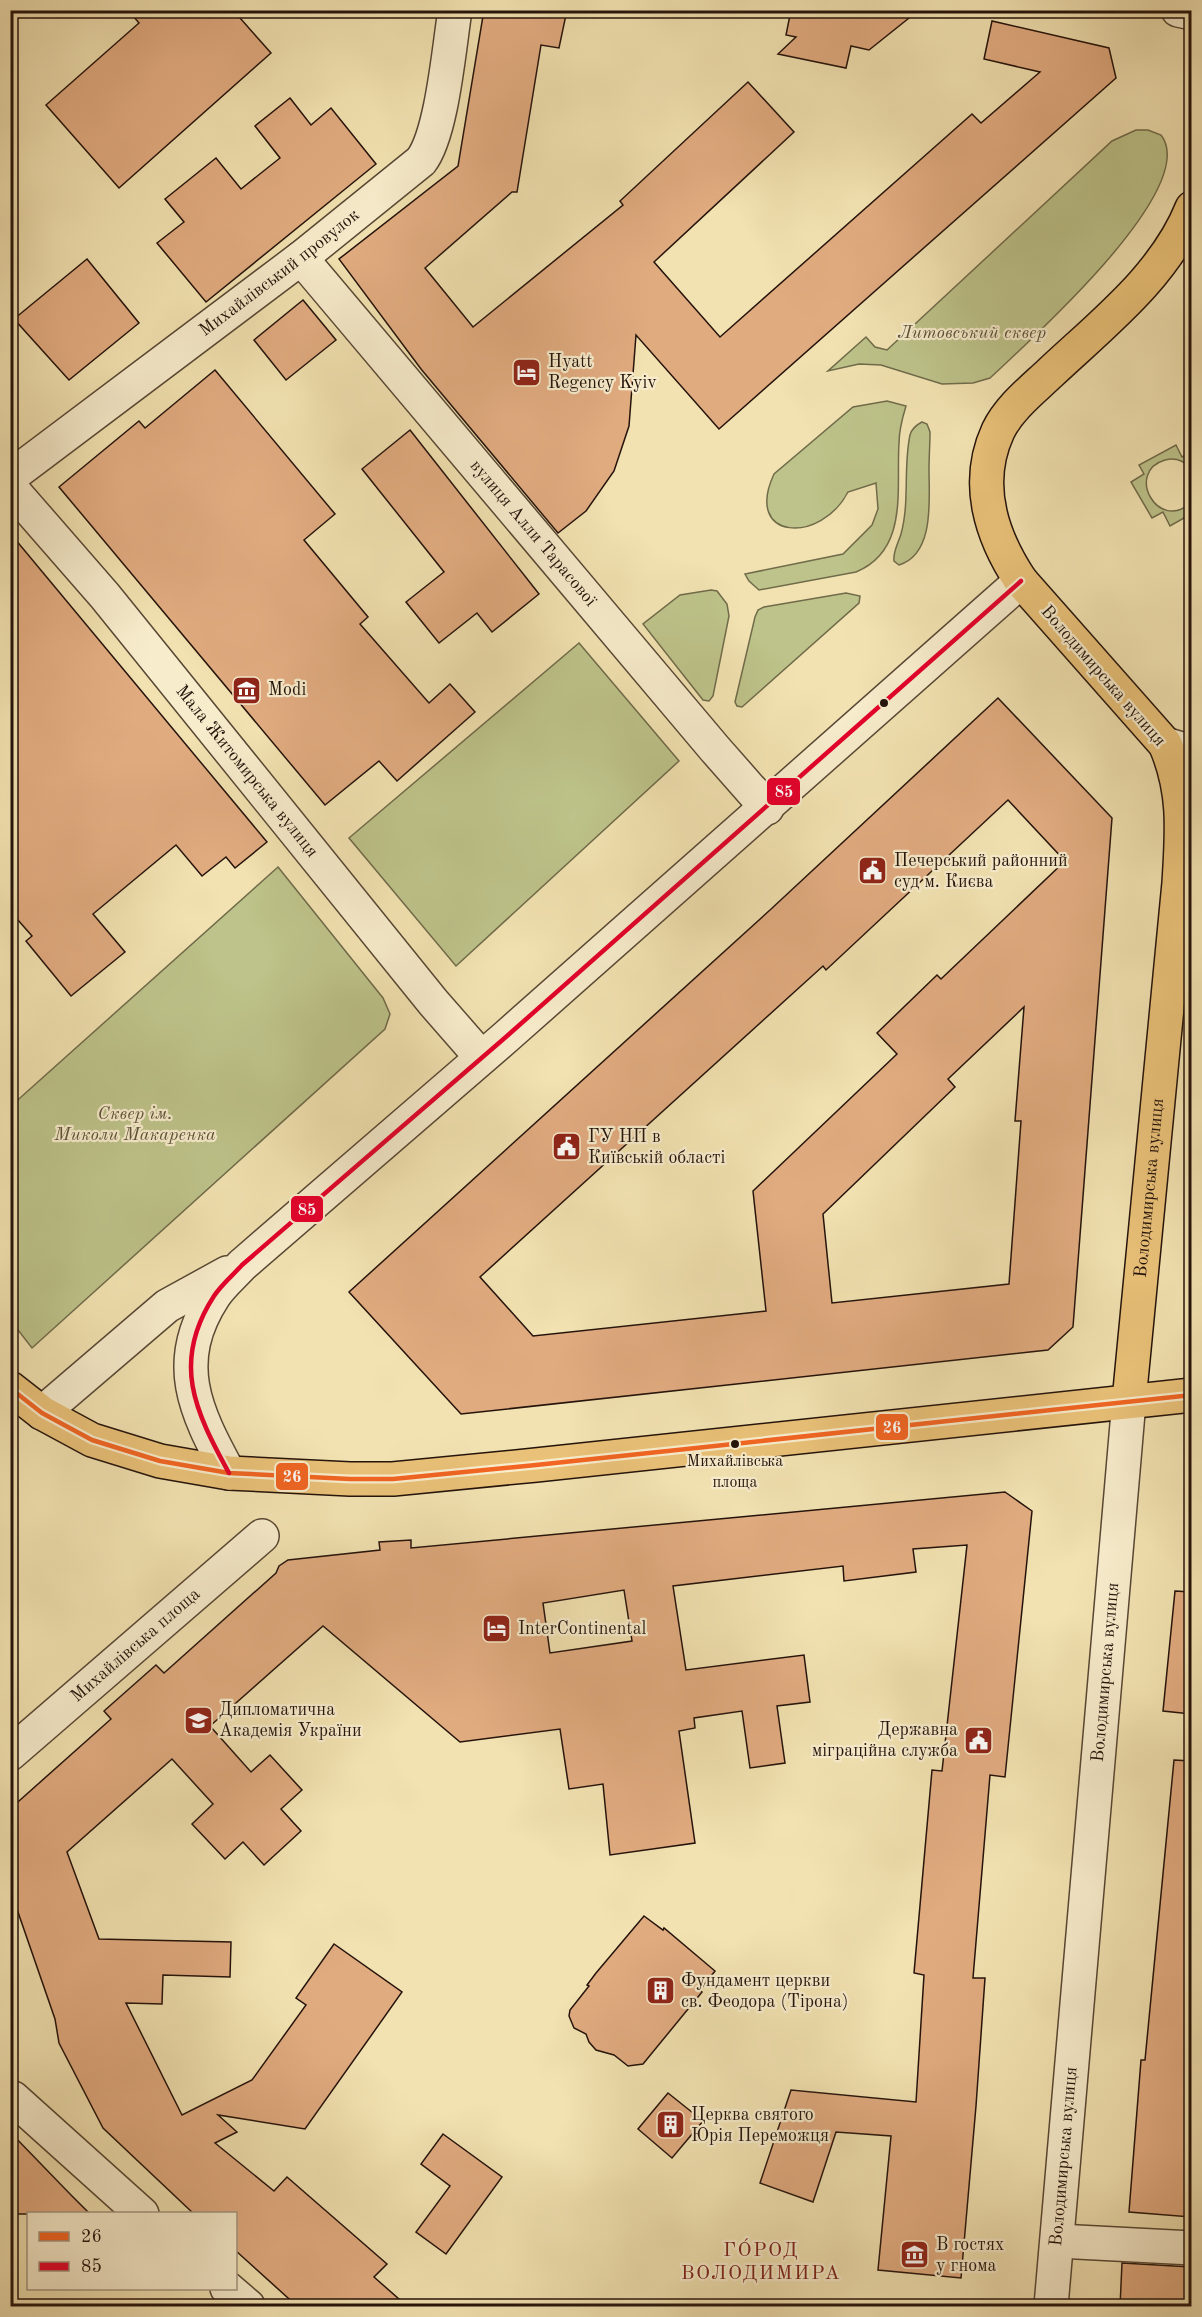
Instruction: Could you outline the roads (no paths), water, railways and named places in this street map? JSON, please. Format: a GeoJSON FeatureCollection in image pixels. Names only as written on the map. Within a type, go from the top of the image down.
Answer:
{"type":"FeatureCollection","features":[{"type":"Feature","properties":{"kind":"main road","name":"Володимирська вулиця"},"geometry":{"type":"LineString","coordinates":[[1129,1401],[1182,839],[1181,802],[1175,766],[1178,748],[1021,581],[1005,557],[993,524],[985,491],[987,466],[998,430],[1014,407],[1124,303],[1160,262],[1191,208]]}},
{"type":"Feature","properties":{"kind":"main road"},"geometry":{"type":"LineString","coordinates":[[10,1388],[42,1413],[104,1443],[160,1461],[229,1473],[350,1479],[393,1479],[1191,1395]]}},
{"type":"Feature","properties":{"kind":"street","name":"Михайлівський провулок"},"geometry":{"type":"LineString","coordinates":[[10,477],[301,258],[421,161],[428,152],[438,119],[455,10]]}},
{"type":"Feature","properties":{"kind":"street"},"geometry":{"type":"LineString","coordinates":[[1178,10],[1191,13]]}},
{"type":"Feature","properties":{"kind":"street","name":"вулиця Алли Тарасової"},"geometry":{"type":"LineString","coordinates":[[301,258],[707,740],[767,808]]}},
{"type":"Feature","properties":{"kind":"street","name":"Мала Житомирська вулиця"},"geometry":{"type":"LineString","coordinates":[[10,487],[105,596],[433,1002],[482,1058]]}},
{"type":"Feature","properties":{"kind":"street"},"geometry":{"type":"LineString","coordinates":[[229,1473],[205,1429],[192,1392],[191,1358],[196,1330],[214,1295],[242,1265],[767,808],[1021,581]]}},
{"type":"Feature","properties":{"kind":"street"},"geometry":{"type":"LineString","coordinates":[[42,1413],[167,1306],[242,1265]]}},
{"type":"Feature","properties":{"kind":"street","name":"Володимирська вулиця"},"geometry":{"type":"LineString","coordinates":[[1052,2307],[1129,1401]]}},
{"type":"Feature","properties":{"kind":"street","name":"Михайлівська площа"},"geometry":{"type":"LineString","coordinates":[[10,1754],[262,1536]]}},
{"type":"Feature","properties":{"kind":"street"},"geometry":{"type":"LineString","coordinates":[[13,2098],[140,2212]]}},
{"type":"Feature","properties":{"kind":"street"},"geometry":{"type":"LineString","coordinates":[[1058,2241],[1191,2248]]}},
{"type":"Feature","properties":{"kind":"street"},"geometry":{"type":"LineString","coordinates":[[228,2290],[248,2307]]}},
{"type":"Feature","properties":{"kind":"place","name":"Hyatt Regency Kyiv"},"geometry":{"type":"Point","coordinates":[527,372]}},
{"type":"Feature","properties":{"kind":"place","name":"Modi"},"geometry":{"type":"Point","coordinates":[247,690]}},
{"type":"Feature","properties":{"kind":"place","name":"Печерський районний суд м. Києва"},"geometry":{"type":"Point","coordinates":[873,871]}},
{"type":"Feature","properties":{"kind":"place","name":"ГУ НП в Київській області"},"geometry":{"type":"Point","coordinates":[567,1147]}},
{"type":"Feature","properties":{"kind":"place","name":"Михайлівська площа"},"geometry":{"type":"Point","coordinates":[735,1444]}},
{"type":"Feature","properties":{"kind":"place","name":"InterContinental"},"geometry":{"type":"Point","coordinates":[497,1629]}},
{"type":"Feature","properties":{"kind":"place","name":"Дипломатична Академія України"},"geometry":{"type":"Point","coordinates":[198,1720]}},
{"type":"Feature","properties":{"kind":"place","name":"Державна міграційна служба"},"geometry":{"type":"Point","coordinates":[979,1740]}},
{"type":"Feature","properties":{"kind":"place","name":"Фундамент церкви св. Феодора (Тірона)"},"geometry":{"type":"Point","coordinates":[660,1991]}},
{"type":"Feature","properties":{"kind":"place","name":"Церква святого Юрія Переможця"},"geometry":{"type":"Point","coordinates":[670,2125]}},
{"type":"Feature","properties":{"kind":"place","name":"В гостях у гнома"},"geometry":{"type":"Point","coordinates":[915,2255]}},
{"type":"Feature","properties":{"kind":"district","name":"ГО́РОД ВОЛОДИМИРА"},"geometry":{"type":"Point","coordinates":[761,2262]}},
{"type":"Feature","properties":{"kind":"park label","name":"Литовський сквер"},"geometry":{"type":"Point","coordinates":[972,333]}},
{"type":"Feature","properties":{"kind":"park label","name":"Сквер ім. Миколи Макаренка"},"geometry":{"type":"Point","coordinates":[135,1124]}}]}
